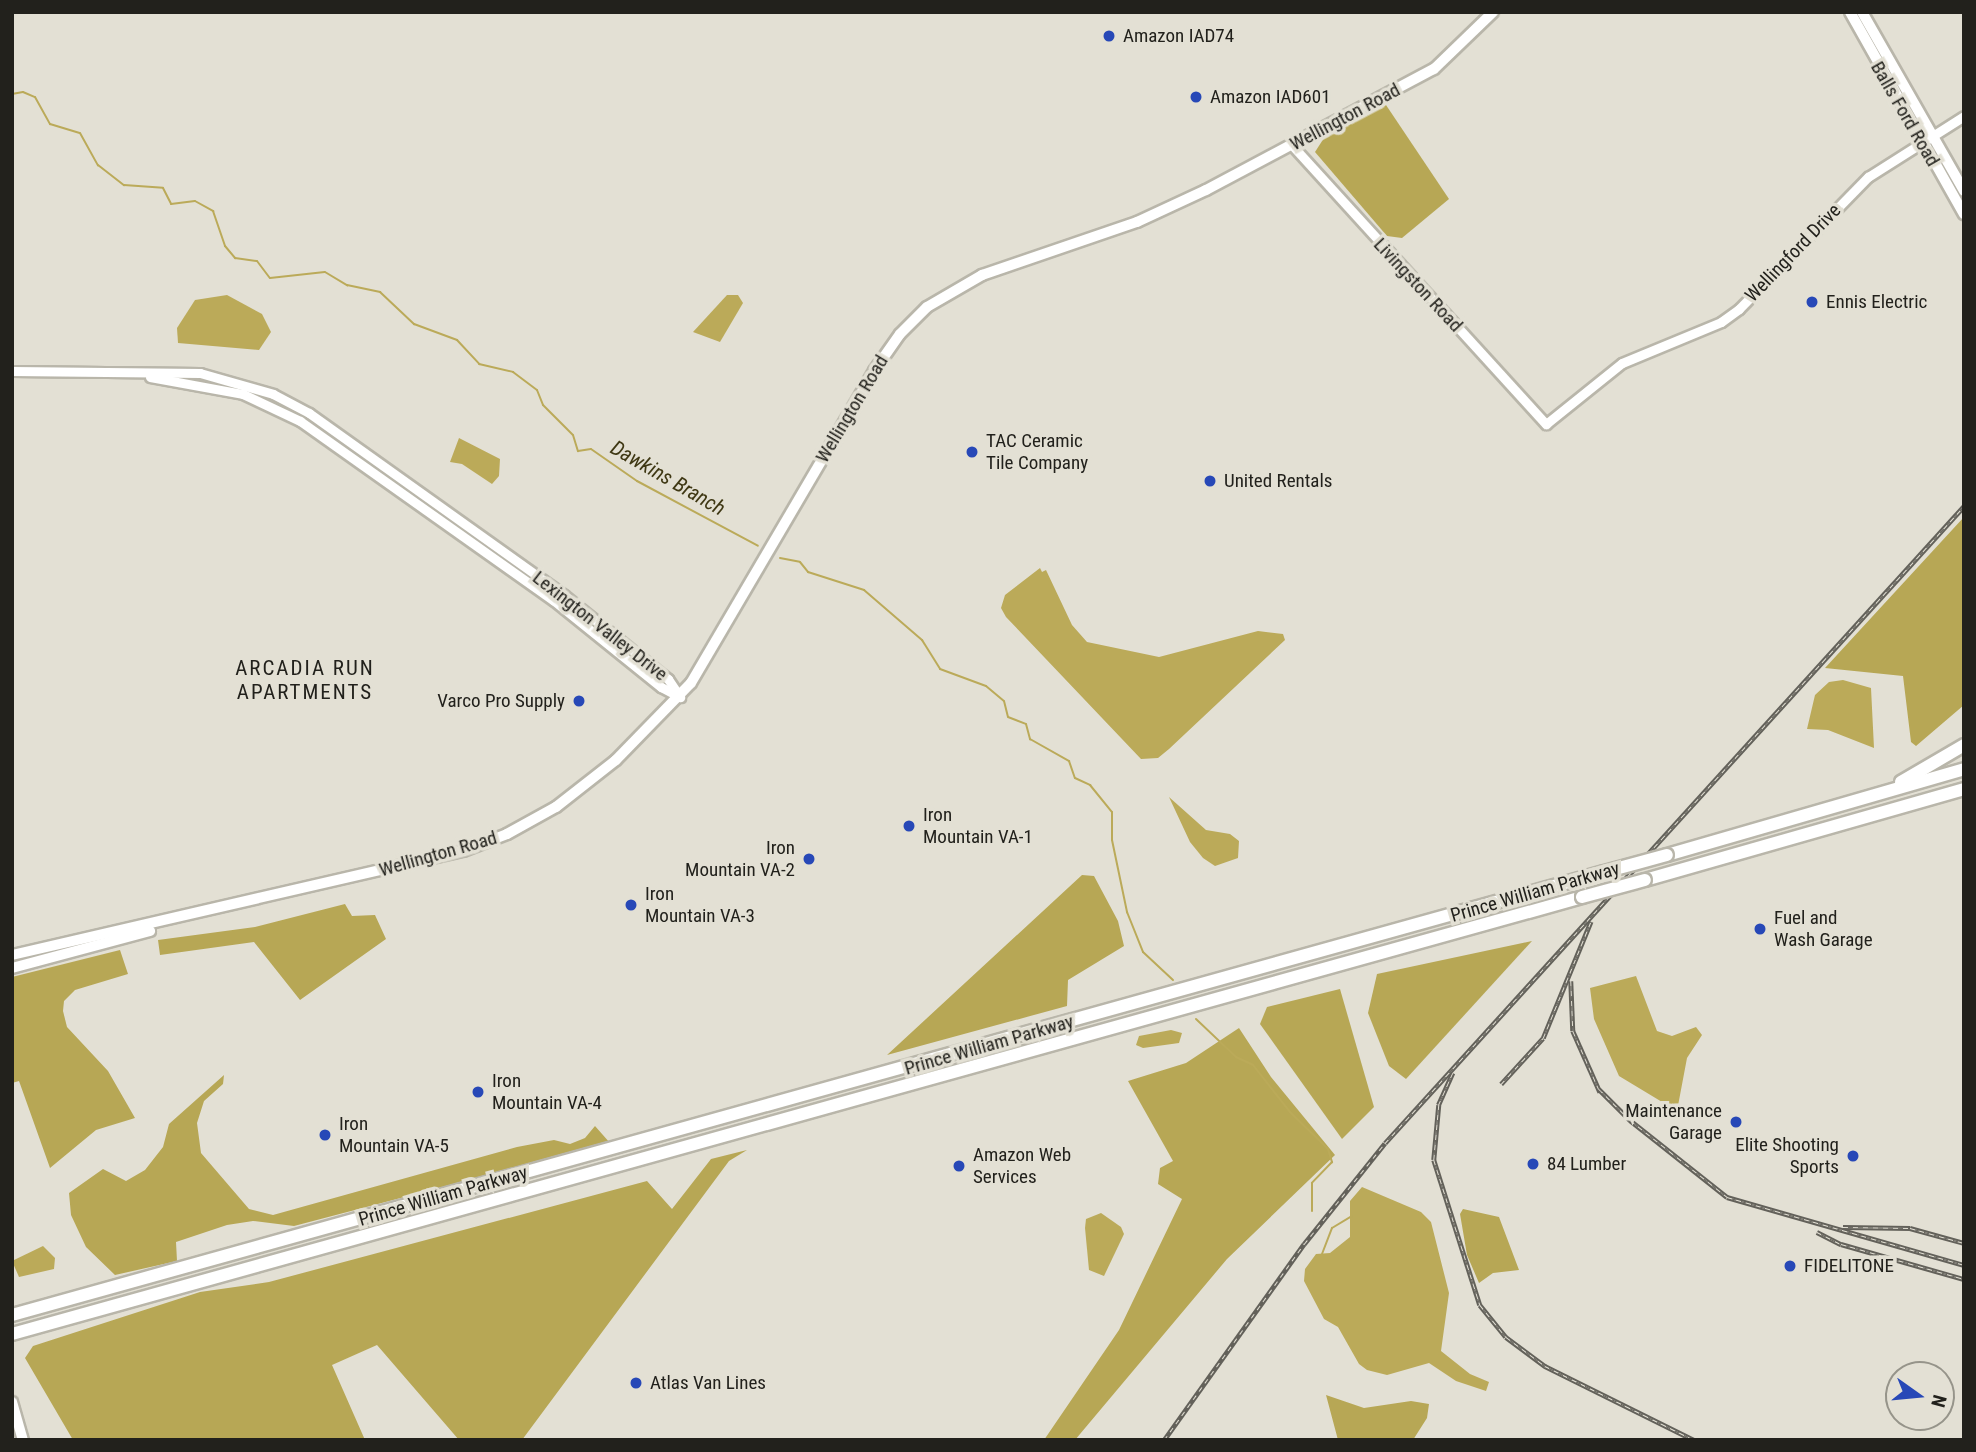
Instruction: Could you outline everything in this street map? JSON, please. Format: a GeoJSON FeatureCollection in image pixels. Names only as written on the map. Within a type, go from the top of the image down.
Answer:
{"type":"FeatureCollection","features":[{"type":"Feature","properties":{"kind":"highway"},"geometry":{"type":"LineString","coordinates":[[1863,800],[1922,772],[1964,745]]}},
{"type":"Feature","properties":{"kind":"highway","name":"Prince William Parkway"},"geometry":{"type":"LineString","coordinates":[[12,1315],[1667,855],[1964,769]]}},
{"type":"Feature","properties":{"kind":"highway","name":"Prince William Parkway"},"geometry":{"type":"LineString","coordinates":[[12,1334],[1941,798],[1964,789]]}},
{"type":"Feature","properties":{"kind":"highway"},"geometry":{"type":"LineString","coordinates":[[1941,798],[1964,794]]}},
{"type":"Feature","properties":{"kind":"main road","name":"Wellington Road"},"geometry":{"type":"LineString","coordinates":[[12,955],[463,851],[516,830],[593,780],[680,697],[874,370],[915,318],[966,282],[1152,215],[1291,145],[1434,69],[1493,12]]}},
{"type":"Feature","properties":{"kind":"main road","name":"Balls Ford Road"},"geometry":{"type":"LineString","coordinates":[[1850,12],[1920,143],[1964,214]]}},
{"type":"Feature","properties":{"kind":"main road","name":"Balls Ford Road"},"geometry":{"type":"LineString","coordinates":[[1862,12],[1964,191]]}},
{"type":"Feature","properties":{"kind":"main road","name":"Wellington Road"},"geometry":{"type":"LineString","coordinates":[[12,968],[301,889]]}},
{"type":"Feature","properties":{"kind":"main road"},"geometry":{"type":"LineString","coordinates":[[12,1402],[23,1440]]}},
{"type":"Feature","properties":{"kind":"street","name":"Wellingford Drive"},"geometry":{"type":"LineString","coordinates":[[1546,425],[1622,363],[1721,322],[1739,309],[1862,182],[1964,116]]}},
{"type":"Feature","properties":{"kind":"street","name":"Livingston Road"},"geometry":{"type":"LineString","coordinates":[[1291,145],[1546,425]]}},
{"type":"Feature","properties":{"kind":"street","name":"Lexington Valley Drive"},"geometry":{"type":"LineString","coordinates":[[12,371],[181,372],[238,381],[291,402],[509,555],[661,673],[680,697]]}},
{"type":"Feature","properties":{"kind":"street","name":"Lexington Valley Drive"},"geometry":{"type":"LineString","coordinates":[[129,373],[243,394],[300,421],[503,564],[680,697]]}},
{"type":"Feature","properties":{"kind":"street"},"geometry":{"type":"LineString","coordinates":[[342,450],[349,442]]}},
{"type":"Feature","properties":{"kind":"street"},"geometry":{"type":"LineString","coordinates":[[503,564],[509,555]]}},
{"type":"Feature","properties":{"kind":"shaded area"},"geometry":{"type":"Polygon","coordinates":[[[1386,105],[1449,199],[1402,238],[1387,236],[1315,152],[1324,138],[1386,105]]]}},
{"type":"Feature","properties":{"kind":"shaded area"},"geometry":{"type":"Polygon","coordinates":[[[227,295],[262,314],[271,332],[259,350],[178,343],[177,328],[195,300],[227,295]]]}},
{"type":"Feature","properties":{"kind":"shaded area"},"geometry":{"type":"Polygon","coordinates":[[[727,295],[738,295],[743,303],[720,342],[693,332],[727,295]]]}},
{"type":"Feature","properties":{"kind":"shaded area"},"geometry":{"type":"Polygon","coordinates":[[[459,438],[500,459],[499,476],[492,484],[462,464],[450,462],[459,438]]]}},
{"type":"Feature","properties":{"kind":"shaded area"},"geometry":{"type":"Polygon","coordinates":[[[1964,517],[1964,705],[1916,746],[1911,742],[1903,676],[1825,668],[1964,517]]]}},
{"type":"Feature","properties":{"kind":"shaded area"},"geometry":{"type":"Polygon","coordinates":[[[1040,568],[1042,572],[1046,570],[1072,625],[1087,642],[1159,657],[1258,631],[1283,634],[1285,640],[1169,749],[1158,758],[1141,759],[1006,617],[1001,608],[1005,595],[1040,568]]]}},
{"type":"Feature","properties":{"kind":"shaded area"},"geometry":{"type":"Polygon","coordinates":[[[1843,680],[1871,688],[1874,748],[1828,730],[1807,729],[1815,695],[1829,682],[1843,680]]]}},
{"type":"Feature","properties":{"kind":"shaded area"},"geometry":{"type":"Polygon","coordinates":[[[1169,797],[1206,830],[1230,834],[1239,841],[1238,858],[1215,866],[1203,858],[1190,842],[1169,797]]]}},
{"type":"Feature","properties":{"kind":"shaded area"},"geometry":{"type":"Polygon","coordinates":[[[1082,875],[1094,876],[1118,921],[1124,946],[1068,980],[1067,1006],[887,1055],[1082,875]]]}},
{"type":"Feature","properties":{"kind":"shaded area"},"geometry":{"type":"Polygon","coordinates":[[[345,904],[352,916],[375,915],[386,939],[300,1000],[254,942],[160,955],[158,940],[255,927],[345,904]]]}},
{"type":"Feature","properties":{"kind":"shaded area"},"geometry":{"type":"Polygon","coordinates":[[[1532,941],[1406,1079],[1389,1066],[1368,1013],[1377,974],[1532,941]]]}},
{"type":"Feature","properties":{"kind":"shaded area"},"geometry":{"type":"Polygon","coordinates":[[[120,950],[128,974],[75,990],[64,1001],[63,1011],[67,1027],[108,1071],[135,1118],[96,1130],[50,1168],[19,1081],[12,1083],[12,977],[120,950]]]}},
{"type":"Feature","properties":{"kind":"shaded area"},"geometry":{"type":"Polygon","coordinates":[[[1636,976],[1657,1031],[1672,1036],[1696,1027],[1702,1035],[1687,1058],[1677,1111],[1619,1076],[1594,1019],[1590,988],[1636,976]]]}},
{"type":"Feature","properties":{"kind":"shaded area"},"geometry":{"type":"Polygon","coordinates":[[[1340,989],[1374,1107],[1342,1139],[1260,1024],[1267,1007],[1340,989]]]}},
{"type":"Feature","properties":{"kind":"shaded area"},"geometry":{"type":"Polygon","coordinates":[[[1239,1028],[1271,1077],[1335,1155],[1227,1259],[1075,1440],[1044,1440],[1119,1330],[1182,1199],[1158,1184],[1160,1168],[1173,1161],[1128,1081],[1186,1063],[1239,1028]]]}},
{"type":"Feature","properties":{"kind":"shaded area"},"geometry":{"type":"Polygon","coordinates":[[[1171,1030],[1182,1033],[1179,1043],[1143,1048],[1136,1045],[1139,1036],[1171,1030]]]}},
{"type":"Feature","properties":{"kind":"shaded area"},"geometry":{"type":"Polygon","coordinates":[[[224,1075],[223,1084],[204,1101],[197,1123],[201,1153],[249,1209],[273,1215],[517,1147],[554,1140],[570,1144],[585,1138],[595,1126],[610,1143],[294,1226],[253,1221],[227,1225],[176,1242],[177,1261],[115,1275],[86,1247],[71,1215],[69,1193],[103,1169],[126,1181],[145,1170],[163,1147],[169,1124],[224,1075]]]}},
{"type":"Feature","properties":{"kind":"shaded area"},"geometry":{"type":"Polygon","coordinates":[[[747,1150],[729,1161],[522,1440],[459,1440],[377,1345],[332,1365],[365,1440],[73,1440],[25,1358],[33,1346],[200,1292],[269,1282],[647,1181],[672,1209],[711,1159],[747,1150]]]}},
{"type":"Feature","properties":{"kind":"shaded area"},"geometry":{"type":"Polygon","coordinates":[[[1362,1187],[1421,1212],[1431,1222],[1449,1293],[1441,1351],[1470,1374],[1489,1382],[1486,1391],[1456,1381],[1429,1363],[1387,1375],[1367,1370],[1359,1364],[1338,1327],[1324,1319],[1304,1281],[1305,1269],[1316,1254],[1330,1253],[1350,1237],[1350,1201],[1362,1187]]]}},
{"type":"Feature","properties":{"kind":"shaded area"},"geometry":{"type":"Polygon","coordinates":[[[1463,1209],[1499,1217],[1519,1270],[1493,1273],[1479,1283],[1467,1255],[1460,1214],[1463,1209]]]}},
{"type":"Feature","properties":{"kind":"shaded area"},"geometry":{"type":"Polygon","coordinates":[[[1101,1213],[1121,1227],[1124,1234],[1104,1276],[1089,1270],[1085,1228],[1086,1219],[1101,1213]]]}},
{"type":"Feature","properties":{"kind":"shaded area"},"geometry":{"type":"Polygon","coordinates":[[[43,1246],[55,1258],[54,1269],[19,1277],[12,1261],[43,1246]]]}},
{"type":"Feature","properties":{"kind":"shaded area"},"geometry":{"type":"Polygon","coordinates":[[[1326,1395],[1364,1408],[1411,1401],[1429,1404],[1427,1418],[1413,1440],[1338,1440],[1326,1395]]]}},
{"type":"Feature","properties":{"kind":"waterway","name":"Dawkins Branch"},"geometry":{"type":"LineString","coordinates":[[12,94],[23,92],[35,97],[50,124],[80,133],[98,165],[124,185],[163,188],[171,204],[195,201],[213,211],[225,246],[235,258],[257,261],[270,278],[325,272],[347,285],[380,292],[414,324],[457,340],[479,364],[513,372],[537,390],[543,405],[573,435],[578,451],[591,449],[637,481],[758,546]]}},
{"type":"Feature","properties":{"kind":"waterway","name":"Dawkins Branch"},"geometry":{"type":"LineString","coordinates":[[780,558],[800,562],[808,572],[864,590],[922,640],[940,669],[986,686],[1004,701],[1008,717],[1026,724],[1030,739],[1069,761],[1075,778],[1090,785],[1112,812],[1112,840],[1127,912],[1143,952],[1173,980]]}},
{"type":"Feature","properties":{"kind":"waterway","name":"Dawkins Branch"},"geometry":{"type":"LineString","coordinates":[[1196,1019],[1236,1057],[1253,1065],[1290,1112],[1328,1149],[1332,1162],[1312,1183],[1312,1211]]}},
{"type":"Feature","properties":{"kind":"waterway","name":"Dawkins Branch"},"geometry":{"type":"LineString","coordinates":[[1322,1254],[1332,1228],[1352,1216]]}},
{"type":"Feature","properties":{"kind":"railway"},"geometry":{"type":"LineString","coordinates":[[1164,1440],[1304,1244],[1385,1143],[1964,506]]}},
{"type":"Feature","properties":{"kind":"railway"},"geometry":{"type":"LineString","coordinates":[[1501,1084],[1543,1038],[1591,921]]}},
{"type":"Feature","properties":{"kind":"railway"},"geometry":{"type":"LineString","coordinates":[[1571,981],[1573,1031],[1600,1092]]}},
{"type":"Feature","properties":{"kind":"railway"},"geometry":{"type":"LineString","coordinates":[[1453,1073],[1439,1105],[1434,1160],[1480,1305],[1506,1337],[1545,1366],[1694,1440]]}},
{"type":"Feature","properties":{"kind":"railway"},"geometry":{"type":"LineString","coordinates":[[1599,1089],[1630,1120],[1727,1197],[1964,1265]]}},
{"type":"Feature","properties":{"kind":"railway"},"geometry":{"type":"LineString","coordinates":[[1843,1227],[1910,1228],[1964,1243]]}},
{"type":"Feature","properties":{"kind":"railway"},"geometry":{"type":"LineString","coordinates":[[1817,1232],[1841,1244],[1964,1279]]}},
{"type":"Feature","properties":{"kind":"place","name":"Amazon IAD74"},"geometry":{"type":"Point","coordinates":[1109,36]}},
{"type":"Feature","properties":{"kind":"place","name":"Amazon IAD601"},"geometry":{"type":"Point","coordinates":[1196,97]}},
{"type":"Feature","properties":{"kind":"place","name":"Ennis Electric"},"geometry":{"type":"Point","coordinates":[1812,302]}},
{"type":"Feature","properties":{"kind":"place","name":"TAC Ceramic Tile Company"},"geometry":{"type":"Point","coordinates":[972,452]}},
{"type":"Feature","properties":{"kind":"place","name":"United Rentals"},"geometry":{"type":"Point","coordinates":[1210,481]}},
{"type":"Feature","properties":{"kind":"place","name":"Varco Pro Supply"},"geometry":{"type":"Point","coordinates":[579,701]}},
{"type":"Feature","properties":{"kind":"place","name":"Iron Mountain VA-1"},"geometry":{"type":"Point","coordinates":[909,826]}},
{"type":"Feature","properties":{"kind":"place","name":"Iron Mountain VA-2"},"geometry":{"type":"Point","coordinates":[809,859]}},
{"type":"Feature","properties":{"kind":"place","name":"Iron Mountain VA-3"},"geometry":{"type":"Point","coordinates":[631,905]}},
{"type":"Feature","properties":{"kind":"place","name":"Fuel and Wash Garage"},"geometry":{"type":"Point","coordinates":[1760,929]}},
{"type":"Feature","properties":{"kind":"place","name":"Iron Mountain VA-4"},"geometry":{"type":"Point","coordinates":[478,1092]}},
{"type":"Feature","properties":{"kind":"place","name":"Maintenance Garage"},"geometry":{"type":"Point","coordinates":[1736,1122]}},
{"type":"Feature","properties":{"kind":"place","name":"Iron Mountain VA-5"},"geometry":{"type":"Point","coordinates":[325,1135]}},
{"type":"Feature","properties":{"kind":"place","name":"Elite Shooting Sports"},"geometry":{"type":"Point","coordinates":[1853,1156]}},
{"type":"Feature","properties":{"kind":"place","name":"84 Lumber"},"geometry":{"type":"Point","coordinates":[1533,1164]}},
{"type":"Feature","properties":{"kind":"place","name":"Amazon Web Services"},"geometry":{"type":"Point","coordinates":[959,1166]}},
{"type":"Feature","properties":{"kind":"place","name":"FIDELITONE"},"geometry":{"type":"Point","coordinates":[1790,1266]}},
{"type":"Feature","properties":{"kind":"place","name":"Atlas Van Lines"},"geometry":{"type":"Point","coordinates":[636,1383]}},
{"type":"Feature","properties":{"kind":"district","name":"ARCADIA RUN APARTMENTS"},"geometry":{"type":"Point","coordinates":[305,680]}}]}
